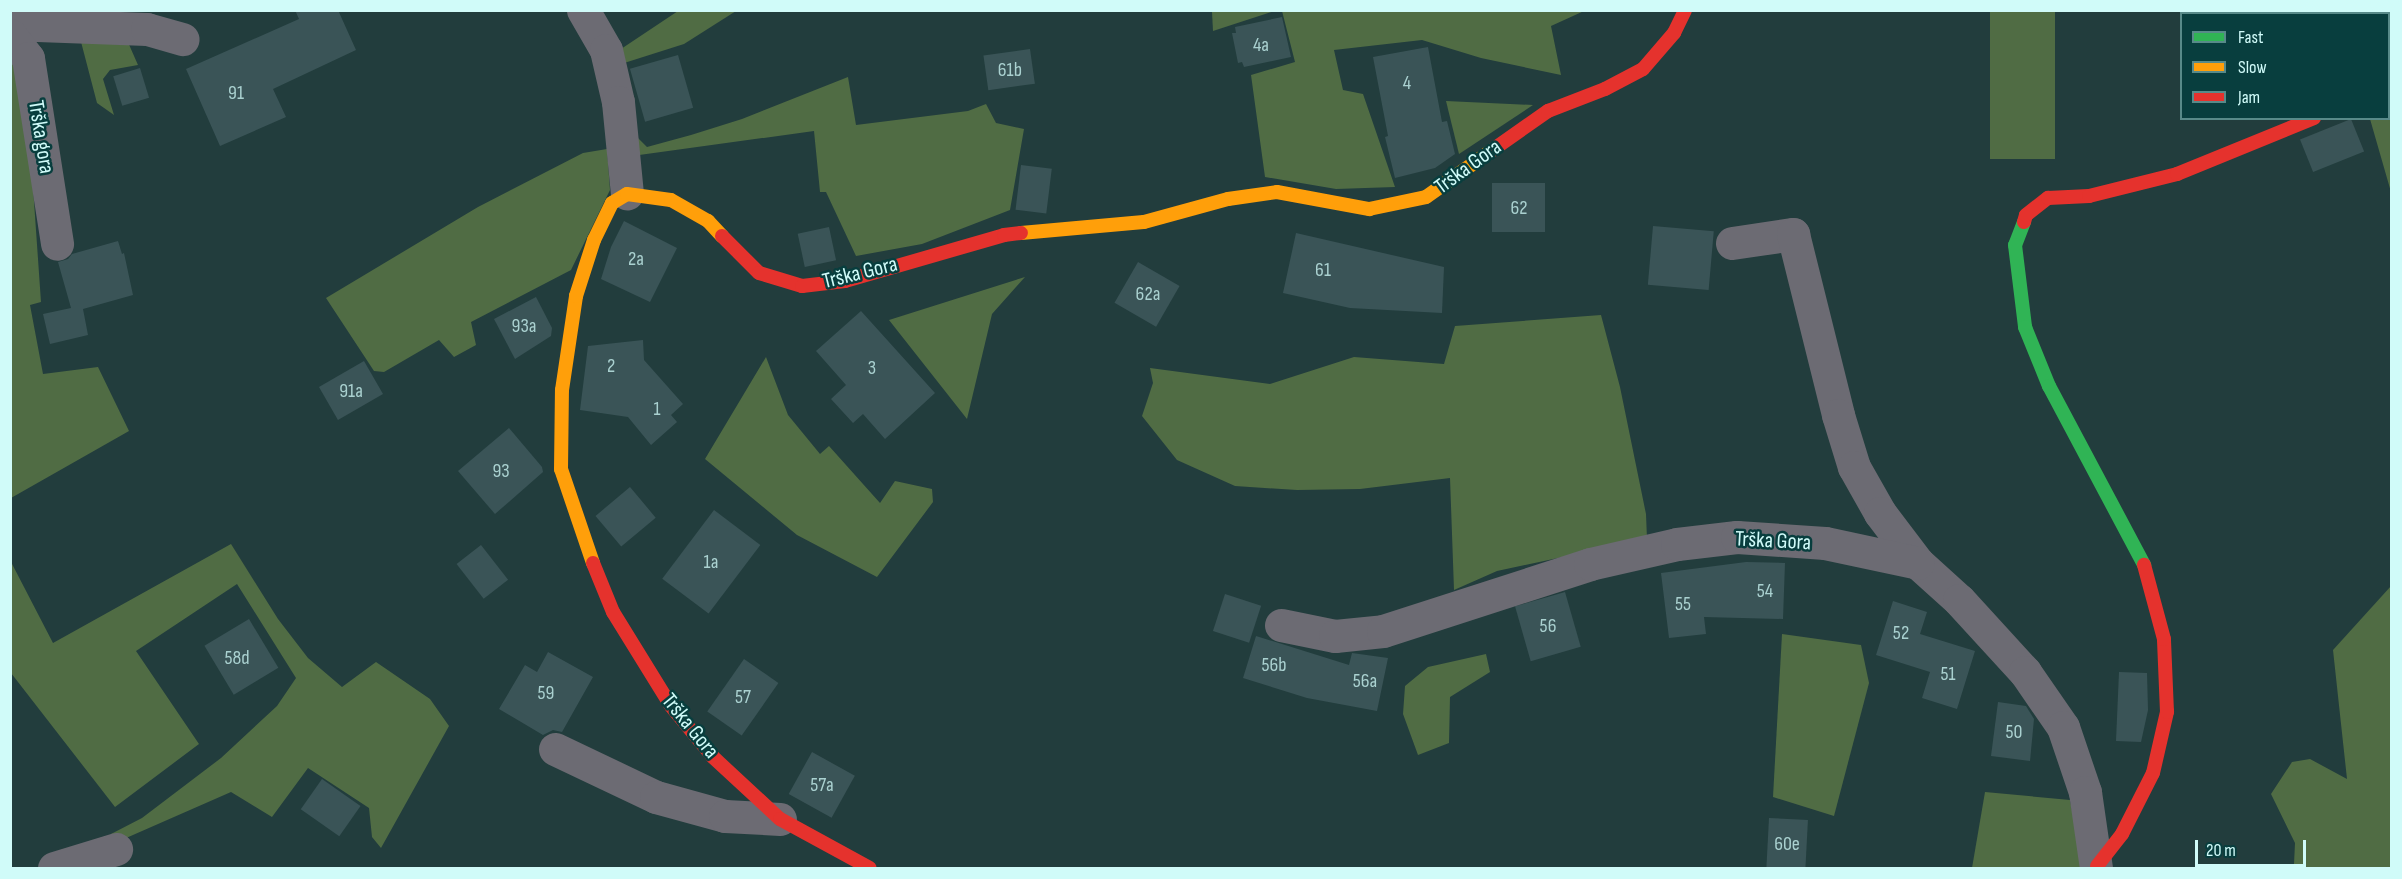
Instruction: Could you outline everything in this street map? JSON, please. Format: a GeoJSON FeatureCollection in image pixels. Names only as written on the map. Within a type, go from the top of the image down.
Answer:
{"type":"FeatureCollection","features":[{"type":"Feature","properties":{"kind":"street"},"geometry":{"type":"LineString","coordinates":[[583,10],[606,50],[618,102],[627,194]]}},
{"type":"Feature","properties":{"kind":"street","name":"Trška Gora"},"geometry":{"type":"LineString","coordinates":[[870,868],[780,819],[713,756],[671,706],[613,612],[581,533],[561,469],[562,390],[576,296],[594,240],[612,203],[627,194],[671,200],[708,221],[759,273],[802,286],[845,280],[1004,235],[1144,222],[1228,199],[1277,192],[1369,209],[1426,197],[1548,111],[1605,89],[1643,69],[1674,33],[1685,10]]}},
{"type":"Feature","properties":{"kind":"street"},"geometry":{"type":"LineString","coordinates":[[10,24],[147,29],[183,39]]}},
{"type":"Feature","properties":{"kind":"street","name":"Trška gora"},"geometry":{"type":"LineString","coordinates":[[10,35],[28,58],[57,244]]}},
{"type":"Feature","properties":{"kind":"street"},"geometry":{"type":"LineString","coordinates":[[2097,867],[2122,834],[2153,773],[2167,712],[2164,639],[2147,570],[2049,386],[2025,327],[2014,245],[2026,215],[2048,198],[2089,195],[2177,174],[2309,120]]}},
{"type":"Feature","properties":{"kind":"street","name":"Trška Gora"},"geometry":{"type":"LineString","coordinates":[[1732,243],[1792,234],[1838,415],[1854,467],[1880,513],[1918,563],[1959,600],[2025,672],[2063,727],[2085,792],[2097,867]]}},
{"type":"Feature","properties":{"kind":"street","name":"Trška Gora"},"geometry":{"type":"LineString","coordinates":[[1281,625],[1335,636],[1383,631],[1590,564],[1677,544],[1737,537],[1825,543],[1918,563]]}},
{"type":"Feature","properties":{"kind":"street","name":"Trška Gora"},"geometry":{"type":"LineString","coordinates":[[555,749],[656,797],[725,816],[780,819]]}},
{"type":"Feature","properties":{"kind":"street"},"geometry":{"type":"LineString","coordinates":[[54,868],[117,849]]}},
{"type":"Feature","properties":{"kind":"green space"},"geometry":{"type":"Polygon","coordinates":[[[1216,10],[1274,11],[1213,31],[1212,12],[1216,10]]]}},
{"type":"Feature","properties":{"kind":"green space"},"geometry":{"type":"Polygon","coordinates":[[[678,11],[736,11],[684,44],[621,64],[615,53],[678,11]]]}},
{"type":"Feature","properties":{"kind":"green space"},"geometry":{"type":"Polygon","coordinates":[[[1282,11],[1584,11],[1551,26],[1561,75],[1481,58],[1422,40],[1334,50],[1343,90],[1363,94],[1395,187],[1336,189],[1265,177],[1251,75],[1295,62],[1282,11]]]}},
{"type":"Feature","properties":{"kind":"green space"},"geometry":{"type":"Polygon","coordinates":[[[1990,11],[2055,11],[2055,159],[1990,159],[1990,11]]]}},
{"type":"Feature","properties":{"kind":"green space"},"geometry":{"type":"Polygon","coordinates":[[[80,38],[127,40],[138,65],[110,70],[103,79],[114,115],[97,103],[80,38]]]}},
{"type":"Feature","properties":{"kind":"green space"},"geometry":{"type":"Polygon","coordinates":[[[10,57],[25,72],[41,302],[30,305],[43,374],[98,367],[129,431],[11,498],[10,57]]]}},
{"type":"Feature","properties":{"kind":"green space"},"geometry":{"type":"Polygon","coordinates":[[[848,77],[856,125],[968,111],[986,104],[996,123],[1024,129],[1010,210],[922,244],[856,256],[826,192],[820,192],[814,131],[632,156],[634,134],[647,147],[742,119],[848,77]]]}},
{"type":"Feature","properties":{"kind":"green space"},"geometry":{"type":"Polygon","coordinates":[[[1446,101],[1533,105],[1459,154],[1446,101]]]}},
{"type":"Feature","properties":{"kind":"green space"},"geometry":{"type":"Polygon","coordinates":[[[2390,106],[2391,192],[2370,120],[2390,120],[2390,106]]]}},
{"type":"Feature","properties":{"kind":"green space"},"geometry":{"type":"Polygon","coordinates":[[[607,149],[610,190],[571,270],[471,322],[476,345],[454,357],[439,340],[384,372],[374,371],[326,298],[478,207],[583,153],[607,149]]]}},
{"type":"Feature","properties":{"kind":"green space"},"geometry":{"type":"Polygon","coordinates":[[[1025,277],[992,314],[967,419],[889,320],[1025,277]]]}},
{"type":"Feature","properties":{"kind":"green space"},"geometry":{"type":"Polygon","coordinates":[[[1601,315],[1620,387],[1646,514],[1647,539],[1497,571],[1454,590],[1450,478],[1360,489],[1297,490],[1235,486],[1177,460],[1142,416],[1153,383],[1150,368],[1270,384],[1354,357],[1444,364],[1455,326],[1601,315]]]}},
{"type":"Feature","properties":{"kind":"green space"},"geometry":{"type":"Polygon","coordinates":[[[766,357],[788,415],[820,454],[829,446],[880,503],[895,481],[932,489],[933,502],[877,577],[797,535],[705,459],[766,357]]]}},
{"type":"Feature","properties":{"kind":"green space"},"geometry":{"type":"Polygon","coordinates":[[[231,544],[278,619],[308,658],[342,687],[376,662],[430,699],[449,726],[381,848],[372,837],[369,808],[308,768],[272,817],[231,792],[117,842],[111,834],[142,818],[221,758],[277,706],[296,678],[237,584],[136,651],[199,744],[115,807],[11,673],[10,560],[53,643],[231,544]]]}},
{"type":"Feature","properties":{"kind":"green space"},"geometry":{"type":"Polygon","coordinates":[[[2391,586],[2391,868],[2291,868],[2294,864],[2295,843],[2271,794],[2292,762],[2310,759],[2347,779],[2333,650],[2391,586]]]}},
{"type":"Feature","properties":{"kind":"green space"},"geometry":{"type":"Polygon","coordinates":[[[1782,634],[1861,645],[1869,683],[1834,816],[1773,797],[1782,634]]]}},
{"type":"Feature","properties":{"kind":"green space"},"geometry":{"type":"Polygon","coordinates":[[[1486,654],[1490,672],[1450,697],[1449,743],[1418,755],[1403,714],[1405,686],[1428,667],[1486,654]]]}},
{"type":"Feature","properties":{"kind":"green space"},"geometry":{"type":"Polygon","coordinates":[[[1985,792],[2070,800],[2083,868],[1972,868],[1985,792]]]}},
{"type":"Feature","properties":{"kind":"building"},"geometry":{"type":"Polygon","coordinates":[[[295,10],[338,10],[356,50],[273,89],[286,117],[220,146],[186,69],[299,19],[295,10]]]}},
{"type":"Feature","properties":{"kind":"building"},"geometry":{"type":"Polygon","coordinates":[[[1282,17],[1291,57],[1244,67],[1242,62],[1238,63],[1232,33],[1236,33],[1235,27],[1282,17]]]}},
{"type":"Feature","properties":{"kind":"building"},"geometry":{"type":"Polygon","coordinates":[[[1428,47],[1442,122],[1447,121],[1455,154],[1435,168],[1395,178],[1385,137],[1388,136],[1373,57],[1428,47]]]}},
{"type":"Feature","properties":{"kind":"building"},"geometry":{"type":"Polygon","coordinates":[[[1030,49],[1035,84],[988,90],[983,56],[1030,49]]]}},
{"type":"Feature","properties":{"kind":"building"},"geometry":{"type":"Polygon","coordinates":[[[678,55],[693,108],[645,122],[630,69],[678,55]]]}},
{"type":"Feature","properties":{"kind":"building"},"geometry":{"type":"Polygon","coordinates":[[[140,68],[149,98],[122,106],[113,76],[140,68]]]}},
{"type":"Feature","properties":{"kind":"building"},"geometry":{"type":"Polygon","coordinates":[[[2351,120],[2364,151],[2313,172],[2300,140],[2351,120]]]}},
{"type":"Feature","properties":{"kind":"building"},"geometry":{"type":"Polygon","coordinates":[[[1021,165],[1052,169],[1046,213],[1016,210],[1021,165]]]}},
{"type":"Feature","properties":{"kind":"building"},"geometry":{"type":"Polygon","coordinates":[[[1492,183],[1545,183],[1545,232],[1492,232],[1492,183]]]}},
{"type":"Feature","properties":{"kind":"building"},"geometry":{"type":"Polygon","coordinates":[[[624,221],[677,248],[650,302],[601,279],[611,247],[624,221]]]}},
{"type":"Feature","properties":{"kind":"building"},"geometry":{"type":"Polygon","coordinates":[[[1653,226],[1714,231],[1709,290],[1648,285],[1653,226]]]}},
{"type":"Feature","properties":{"kind":"building"},"geometry":{"type":"Polygon","coordinates":[[[829,227],[836,260],[805,267],[798,234],[829,227]]]}},
{"type":"Feature","properties":{"kind":"building"},"geometry":{"type":"Polygon","coordinates":[[[1296,233],[1444,267],[1442,313],[1350,308],[1283,293],[1296,233]]]}},
{"type":"Feature","properties":{"kind":"building"},"geometry":{"type":"Polygon","coordinates":[[[118,241],[122,254],[124,253],[133,295],[83,309],[88,335],[50,344],[43,314],[71,308],[58,262],[68,259],[72,254],[118,241]]]}},
{"type":"Feature","properties":{"kind":"building"},"geometry":{"type":"Polygon","coordinates":[[[1138,262],[1180,286],[1156,327],[1114,303],[1138,262]]]}},
{"type":"Feature","properties":{"kind":"building"},"geometry":{"type":"Polygon","coordinates":[[[536,297],[552,328],[551,336],[515,359],[494,319],[536,297]]]}},
{"type":"Feature","properties":{"kind":"building"},"geometry":{"type":"Polygon","coordinates":[[[861,311],[935,393],[885,439],[863,414],[853,423],[831,399],[846,385],[816,351],[861,311]]]}},
{"type":"Feature","properties":{"kind":"building"},"geometry":{"type":"Polygon","coordinates":[[[643,340],[644,360],[683,404],[671,415],[677,422],[651,445],[628,417],[580,410],[588,346],[643,340]]]}},
{"type":"Feature","properties":{"kind":"building"},"geometry":{"type":"Polygon","coordinates":[[[364,361],[383,394],[338,420],[319,387],[364,361]]]}},
{"type":"Feature","properties":{"kind":"building"},"geometry":{"type":"Polygon","coordinates":[[[509,428],[542,467],[543,472],[495,514],[458,471],[509,428]]]}},
{"type":"Feature","properties":{"kind":"building"},"geometry":{"type":"Polygon","coordinates":[[[630,487],[656,518],[621,547],[596,516],[630,487]]]}},
{"type":"Feature","properties":{"kind":"building"},"geometry":{"type":"Polygon","coordinates":[[[714,510],[760,545],[709,614],[662,579],[714,510]]]}},
{"type":"Feature","properties":{"kind":"building"},"geometry":{"type":"Polygon","coordinates":[[[481,545],[508,580],[484,599],[457,564],[481,545]]]}},
{"type":"Feature","properties":{"kind":"building"},"geometry":{"type":"Polygon","coordinates":[[[1746,562],[1785,563],[1783,619],[1704,617],[1706,634],[1669,638],[1661,573],[1746,562]]]}},
{"type":"Feature","properties":{"kind":"building"},"geometry":{"type":"Polygon","coordinates":[[[1565,592],[1581,647],[1531,661],[1515,606],[1565,592]]]}},
{"type":"Feature","properties":{"kind":"building"},"geometry":{"type":"Polygon","coordinates":[[[1225,594],[1261,606],[1249,643],[1213,631],[1225,594]]]}},
{"type":"Feature","properties":{"kind":"building"},"geometry":{"type":"Polygon","coordinates":[[[1893,601],[1927,612],[1920,634],[1975,651],[1957,709],[1922,698],[1930,672],[1876,655],[1893,601]]]}},
{"type":"Feature","properties":{"kind":"building"},"geometry":{"type":"Polygon","coordinates":[[[249,619],[278,668],[234,695],[204,646],[249,619]]]}},
{"type":"Feature","properties":{"kind":"building"},"geometry":{"type":"Polygon","coordinates":[[[1256,636],[1349,665],[1352,653],[1388,658],[1377,711],[1307,698],[1243,678],[1256,636]]]}},
{"type":"Feature","properties":{"kind":"building"},"geometry":{"type":"Polygon","coordinates":[[[548,652],[593,677],[562,732],[553,730],[543,735],[499,709],[525,665],[537,672],[548,652]]]}},
{"type":"Feature","properties":{"kind":"building"},"geometry":{"type":"Polygon","coordinates":[[[744,659],[778,683],[742,736],[707,711],[744,659]]]}},
{"type":"Feature","properties":{"kind":"building"},"geometry":{"type":"Polygon","coordinates":[[[2119,672],[2147,673],[2148,710],[2141,742],[2116,741],[2119,672]]]}},
{"type":"Feature","properties":{"kind":"building"},"geometry":{"type":"Polygon","coordinates":[[[1998,702],[2026,706],[2034,719],[2030,761],[1991,756],[1998,702]]]}},
{"type":"Feature","properties":{"kind":"building"},"geometry":{"type":"Polygon","coordinates":[[[812,752],[855,776],[832,818],[789,794],[812,752]]]}},
{"type":"Feature","properties":{"kind":"building"},"geometry":{"type":"Polygon","coordinates":[[[322,779],[361,806],[339,836],[301,809],[322,779]]]}},
{"type":"Feature","properties":{"kind":"building"},"geometry":{"type":"Polygon","coordinates":[[[1769,818],[1808,820],[1805,868],[1766,868],[1769,818]]]}},
{"type":"Feature","properties":{"kind":"traffic: fast"},"geometry":{"type":"LineString","coordinates":[[2024,222],[2015,245],[2025,327],[2049,386],[2144,565]]}},
{"type":"Feature","properties":{"kind":"traffic: slow"},"geometry":{"type":"LineString","coordinates":[[1021,233],[1144,222],[1228,199],[1277,192],[1369,209],[1426,197],[1491,151]]}},
{"type":"Feature","properties":{"kind":"traffic: slow"},"geometry":{"type":"LineString","coordinates":[[593,563],[561,469],[562,390],[576,296],[594,240],[612,203],[627,194],[671,200],[708,221],[722,236]]}},
{"type":"Feature","properties":{"kind":"traffic: jam"},"geometry":{"type":"LineString","coordinates":[[1491,151],[1548,111],[1605,89],[1643,69],[1674,33],[1685,10]]}},
{"type":"Feature","properties":{"kind":"traffic: jam"},"geometry":{"type":"LineString","coordinates":[[2024,222],[2026,215],[2048,198],[2089,196],[2177,174],[2309,120]]}},
{"type":"Feature","properties":{"kind":"traffic: jam"},"geometry":{"type":"LineString","coordinates":[[722,236],[759,273],[802,286],[845,281],[1004,235],[1021,233]]}},
{"type":"Feature","properties":{"kind":"traffic: jam"},"geometry":{"type":"LineString","coordinates":[[593,563],[613,612],[671,706],[713,757],[780,819],[870,868]]}},
{"type":"Feature","properties":{"kind":"traffic: jam"},"geometry":{"type":"LineString","coordinates":[[2097,866],[2122,834],[2153,773],[2167,712],[2164,639],[2144,565]]}}]}
